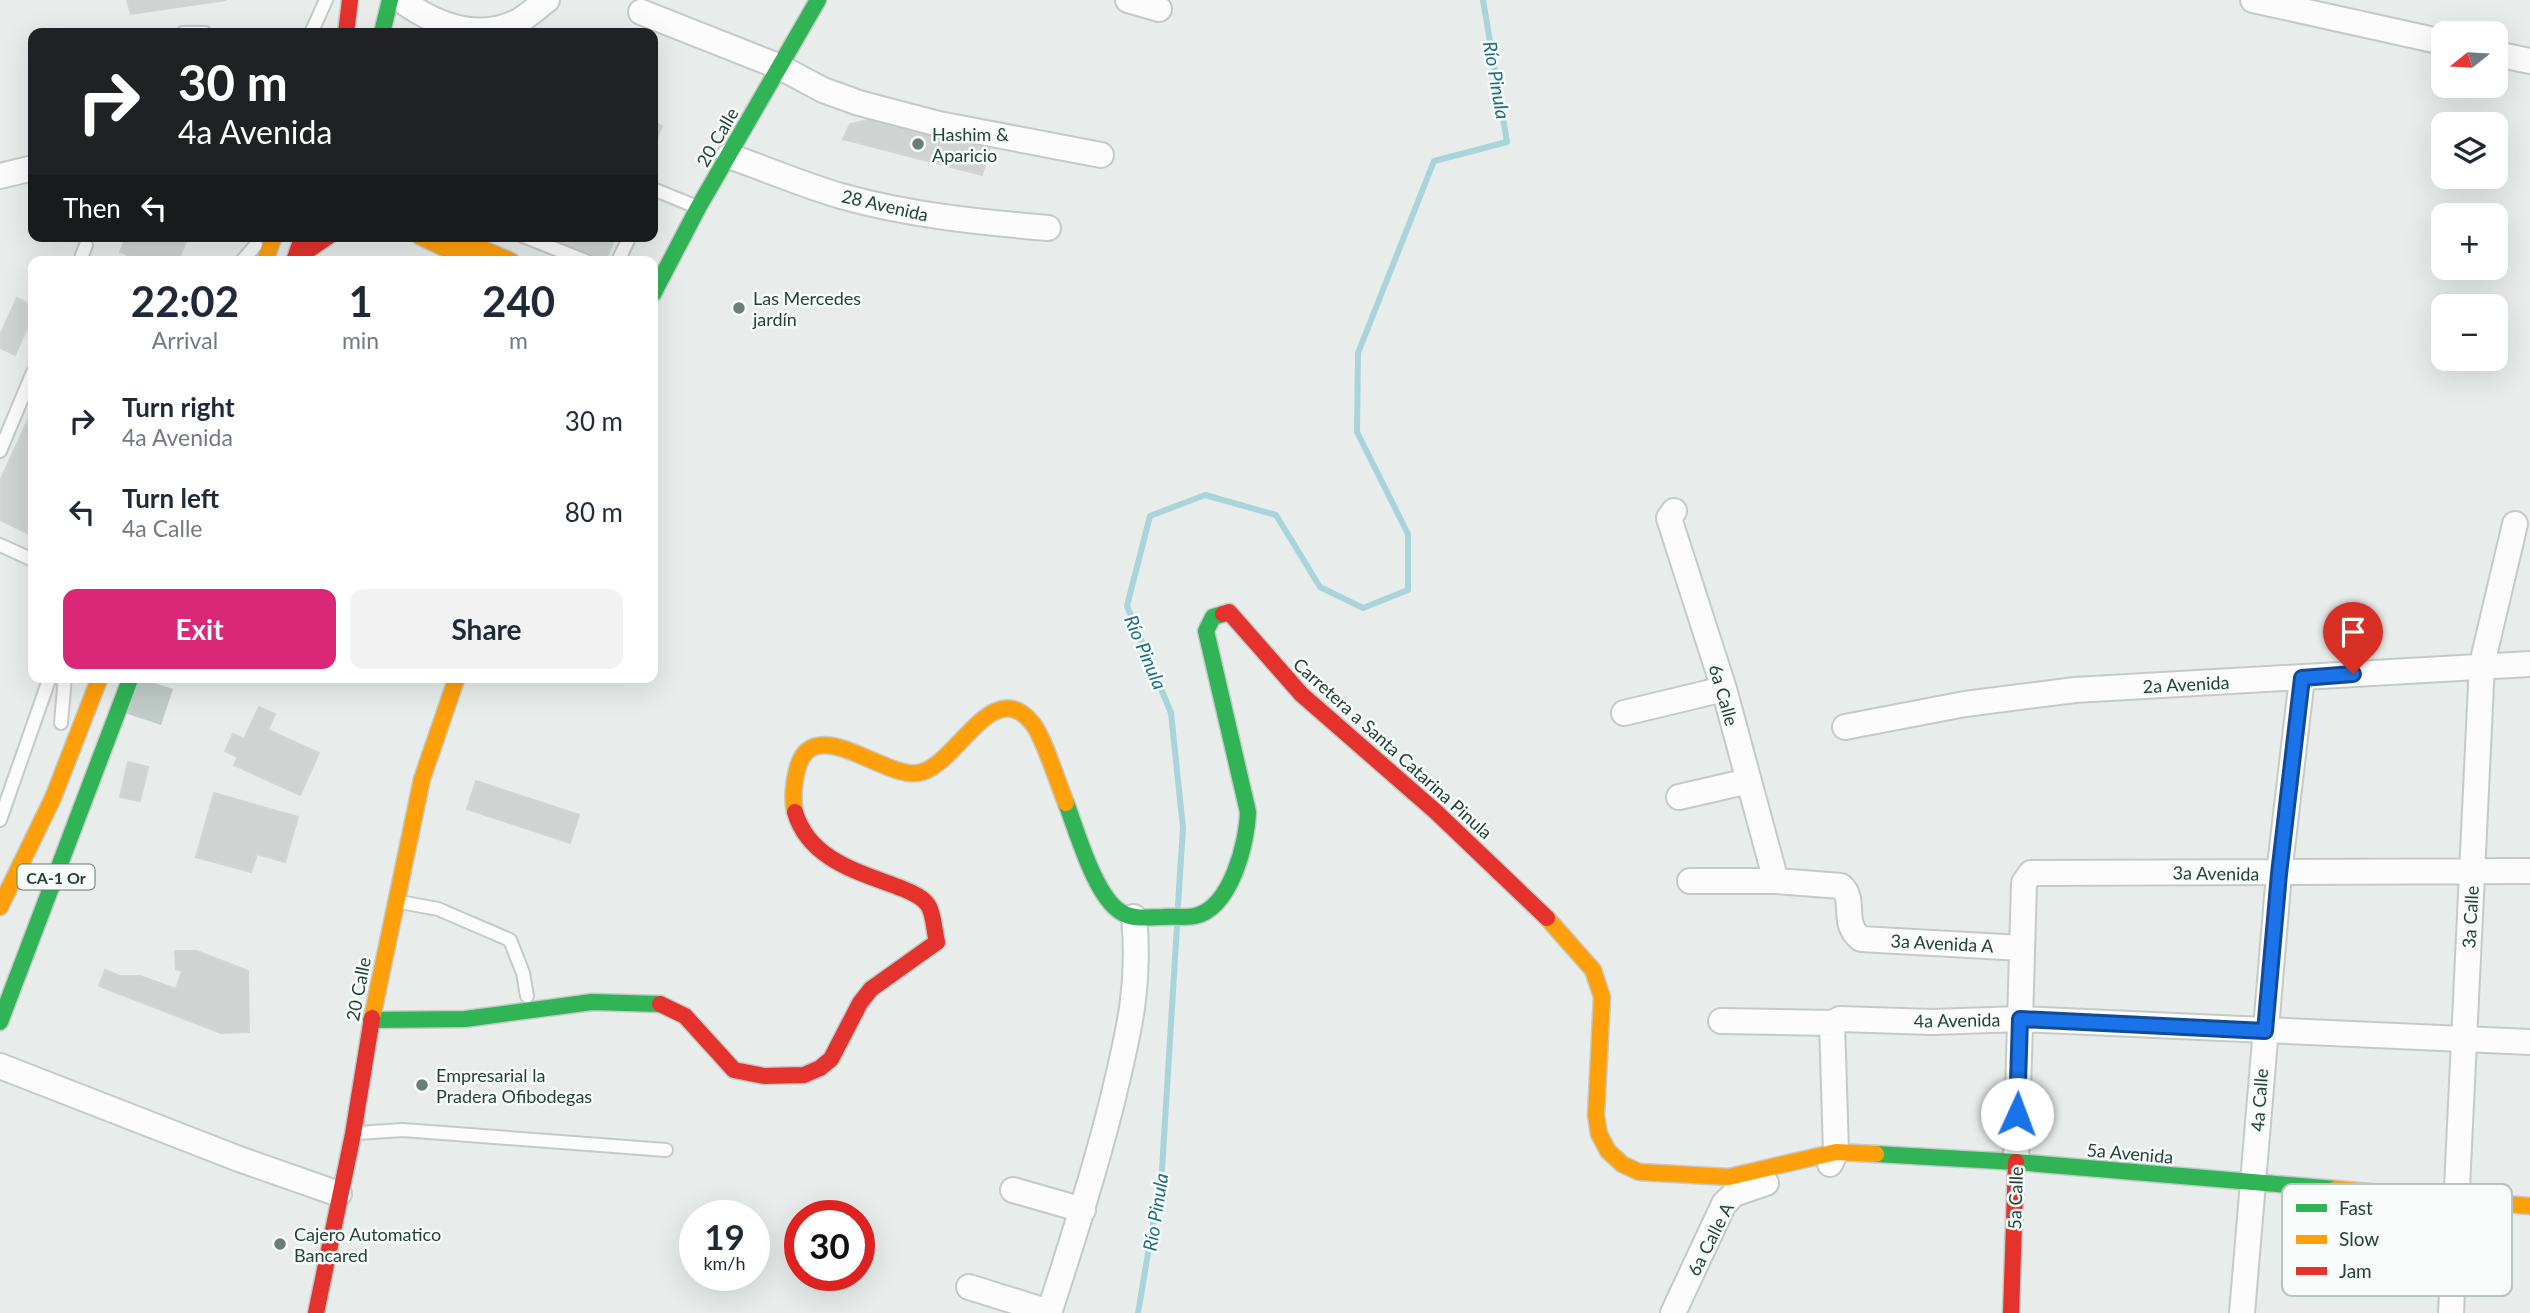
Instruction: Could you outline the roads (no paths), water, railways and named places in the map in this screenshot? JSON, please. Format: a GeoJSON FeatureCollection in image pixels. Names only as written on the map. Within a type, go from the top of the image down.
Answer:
{"type":"FeatureCollection","features":[{"type":"Feature","properties":{"kind":"main road"},"geometry":{"type":"LineString","coordinates":[[347,28],[350,0]]}},
{"type":"Feature","properties":{"kind":"main road"},"geometry":{"type":"LineString","coordinates":[[383,28],[390,0]]}},
{"type":"Feature","properties":{"kind":"main road","name":"20 Calle"},"geometry":{"type":"LineString","coordinates":[[658,284],[698,208],[818,0]]}},
{"type":"Feature","properties":{"kind":"main road"},"geometry":{"type":"LineString","coordinates":[[301,256],[321,242]]}},
{"type":"Feature","properties":{"kind":"main road"},"geometry":{"type":"LineString","coordinates":[[432,242],[461,256]]}},
{"type":"Feature","properties":{"kind":"main road"},"geometry":{"type":"LineString","coordinates":[[467,242],[499,256]]}},
{"type":"Feature","properties":{"kind":"main road","name":"Carretera a Santa Catarina Pinula"},"geometry":{"type":"LineString","coordinates":[[1144,918],[1196,916],[1217,903],[1229,884],[1247,836],[1248,812],[1243,781],[1206,631],[1213,617],[1229,612],[1268,660],[1301,694],[1435,811],[1532,901],[1593,970],[1602,997],[1597,1115],[1599,1134],[1608,1151],[1622,1164],[1639,1172],[1729,1177]]}},
{"type":"Feature","properties":{"kind":"main road"},"geometry":{"type":"LineString","coordinates":[[59,729],[78,683]]}},
{"type":"Feature","properties":{"kind":"main road","name":"CA-1 Or"},"geometry":{"type":"LineString","coordinates":[[3,900],[53,797],[98,683]]}},
{"type":"Feature","properties":{"kind":"main road","name":"CA-1 Or"},"geometry":{"type":"LineString","coordinates":[[0,1023],[129,683]]}},
{"type":"Feature","properties":{"kind":"main road","name":"20 Calle"},"geometry":{"type":"LineString","coordinates":[[316,1313],[353,1134],[371,1020],[422,779],[455,683]]}},
{"type":"Feature","properties":{"kind":"main road"},"geometry":{"type":"LineString","coordinates":[[371,1020],[465,1019],[592,1002],[659,1004],[685,1016],[734,1070],[745,1074],[792,1077],[821,1069],[833,1058],[859,1004],[871,988],[925,953],[937,942],[928,905],[916,894],[822,854],[801,835],[792,809],[799,761],[813,747],[833,745],[892,770],[916,774],[928,771],[949,759],[984,714],[999,708],[1022,713],[1033,724],[1104,896],[1120,912],[1144,918]]}},
{"type":"Feature","properties":{"kind":"main road"},"geometry":{"type":"LineString","coordinates":[[88,789],[127,739]]}},
{"type":"Feature","properties":{"kind":"main road"},"geometry":{"type":"LineString","coordinates":[[3,900],[24,822]]}},
{"type":"Feature","properties":{"kind":"main road","name":"5a Avenida"},"geometry":{"type":"LineString","coordinates":[[1729,1177],[1836,1153],[2016,1162],[2282,1185]]}},
{"type":"Feature","properties":{"kind":"main road","name":"5a Calle"},"geometry":{"type":"LineString","coordinates":[[2011,1313],[2016,1162]]}},
{"type":"Feature","properties":{"kind":"main road","name":"5a Avenida"},"geometry":{"type":"LineString","coordinates":[[2512,1204],[2530,1206]]}},
{"type":"Feature","properties":{"kind":"street"},"geometry":{"type":"LineString","coordinates":[[401,0],[426,18],[459,28]]}},
{"type":"Feature","properties":{"kind":"street"},"geometry":{"type":"LineString","coordinates":[[496,28],[516,23],[547,0]]}},
{"type":"Feature","properties":{"kind":"street"},"geometry":{"type":"LineString","coordinates":[[1128,0],[1159,9]]}},
{"type":"Feature","properties":{"kind":"street"},"geometry":{"type":"LineString","coordinates":[[2253,0],[2431,39]]}},
{"type":"Feature","properties":{"kind":"street"},"geometry":{"type":"LineString","coordinates":[[641,12],[780,67],[822,90],[859,103],[939,124],[1101,155]]}},
{"type":"Feature","properties":{"kind":"street"},"geometry":{"type":"LineString","coordinates":[[2508,56],[2530,61]]}},
{"type":"Feature","properties":{"kind":"street","name":"28 Avenida"},"geometry":{"type":"LineString","coordinates":[[729,156],[838,195],[881,206],[944,218],[1048,228]]}},
{"type":"Feature","properties":{"kind":"street"},"geometry":{"type":"LineString","coordinates":[[0,176],[28,170]]}},
{"type":"Feature","properties":{"kind":"street","name":"6a Calle"},"geometry":{"type":"LineString","coordinates":[[1674,511],[1669,518],[1724,689],[1776,881]]}},
{"type":"Feature","properties":{"kind":"street","name":"3a Calle"},"geometry":{"type":"LineString","coordinates":[[2457,1184],[2482,664],[2515,524]]}},
{"type":"Feature","properties":{"kind":"street","name":"2a Avenida"},"geometry":{"type":"LineString","coordinates":[[1845,727],[1965,704],[2075,690],[2302,678],[2482,664],[2530,664]]}},
{"type":"Feature","properties":{"kind":"street","name":"4a Calle"},"geometry":{"type":"LineString","coordinates":[[2242,1313],[2279,874],[2302,678]]}},
{"type":"Feature","properties":{"kind":"street"},"geometry":{"type":"LineString","coordinates":[[1624,713],[1724,689]]}},
{"type":"Feature","properties":{"kind":"street"},"geometry":{"type":"LineString","coordinates":[[1679,797],[1749,781]]}},
{"type":"Feature","properties":{"kind":"street","name":"3a Avenida"},"geometry":{"type":"LineString","coordinates":[[2028,875],[2037,871],[2279,874],[2530,871]]}},
{"type":"Feature","properties":{"kind":"street","name":"5a Calle"},"geometry":{"type":"LineString","coordinates":[[2016,1162],[2024,883],[2028,875]]}},
{"type":"Feature","properties":{"kind":"street"},"geometry":{"type":"LineString","coordinates":[[1690,881],[1776,881]]}},
{"type":"Feature","properties":{"kind":"street","name":"3a Avenida A"},"geometry":{"type":"LineString","coordinates":[[1776,881],[1841,886],[1847,893],[1849,924],[1861,939],[2022,948]]}},
{"type":"Feature","properties":{"kind":"street"},"geometry":{"type":"LineString","coordinates":[[969,1287],[1049,1312],[1083,1210],[1134,1013],[1144,918]]}},
{"type":"Feature","properties":{"kind":"street","name":"4a Avenida"},"geometry":{"type":"LineString","coordinates":[[1721,1021],[1832,1023],[1840,1019],[2020,1019],[2530,1042]]}},
{"type":"Feature","properties":{"kind":"street"},"geometry":{"type":"LineString","coordinates":[[1832,1023],[1836,1153]]}},
{"type":"Feature","properties":{"kind":"street"},"geometry":{"type":"LineString","coordinates":[[0,1066],[239,1159],[340,1194]]}},
{"type":"Feature","properties":{"kind":"street","name":"6a Calle A"},"geometry":{"type":"LineString","coordinates":[[1673,1313],[1724,1204],[1747,1188],[1823,1170],[1836,1153]]}},
{"type":"Feature","properties":{"kind":"street"},"geometry":{"type":"LineString","coordinates":[[1013,1190],[1083,1210]]}},
{"type":"Feature","properties":{"kind":"lane"},"geometry":{"type":"LineString","coordinates":[[313,28],[326,0]]}},
{"type":"Feature","properties":{"kind":"lane"},"geometry":{"type":"LineString","coordinates":[[658,191],[698,208]]}},
{"type":"Feature","properties":{"kind":"lane"},"geometry":{"type":"LineString","coordinates":[[246,256],[258,242]]}},
{"type":"Feature","properties":{"kind":"lane"},"geometry":{"type":"LineString","coordinates":[[538,242],[573,256]]}},
{"type":"Feature","properties":{"kind":"lane"},"geometry":{"type":"LineString","coordinates":[[82,256],[86,245]]}},
{"type":"Feature","properties":{"kind":"lane"},"geometry":{"type":"LineString","coordinates":[[0,451],[28,384]]}},
{"type":"Feature","properties":{"kind":"lane"},"geometry":{"type":"LineString","coordinates":[[0,545],[28,558]]}},
{"type":"Feature","properties":{"kind":"lane"},"geometry":{"type":"LineString","coordinates":[[0,820],[31,740],[48,683]]}},
{"type":"Feature","properties":{"kind":"lane"},"geometry":{"type":"LineString","coordinates":[[59,729],[64,683]]}},
{"type":"Feature","properties":{"kind":"lane"},"geometry":{"type":"LineString","coordinates":[[396,901],[438,909],[509,940],[521,967],[527,996]]}},
{"type":"Feature","properties":{"kind":"lane"},"geometry":{"type":"LineString","coordinates":[[353,1134],[402,1130],[666,1150]]}},
{"type":"Feature","properties":{"kind":"waterway","name":"Río Pinula"},"geometry":{"type":"LineString","coordinates":[[1178,905],[1183,828],[1171,713],[1127,606],[1150,516],[1205,495],[1276,515],[1320,587],[1363,608],[1408,590],[1408,534],[1357,432],[1358,353],[1434,161],[1507,142],[1483,0]]}},
{"type":"Feature","properties":{"kind":"waterway","name":"Río Pinula"},"geometry":{"type":"LineString","coordinates":[[1138,1313],[1162,1170],[1177,926]]}},
{"type":"Feature","properties":{"kind":"tunnel"},"geometry":{"type":"LineString","coordinates":[[143,719],[155,683]]}},
{"type":"Feature","properties":{"kind":"place","name":"Hashim & Aparicio"},"geometry":{"type":"Point","coordinates":[918,144]}},
{"type":"Feature","properties":{"kind":"place","name":"Las Mercedes jardín"},"geometry":{"type":"Point","coordinates":[739,308]}},
{"type":"Feature","properties":{"kind":"place","name":"Empresarial la Pradera Ofibodegas"},"geometry":{"type":"Point","coordinates":[422,1085]}},
{"type":"Feature","properties":{"kind":"place","name":"Cajero Automatico Bancared"},"geometry":{"type":"Point","coordinates":[280,1244]}}]}
